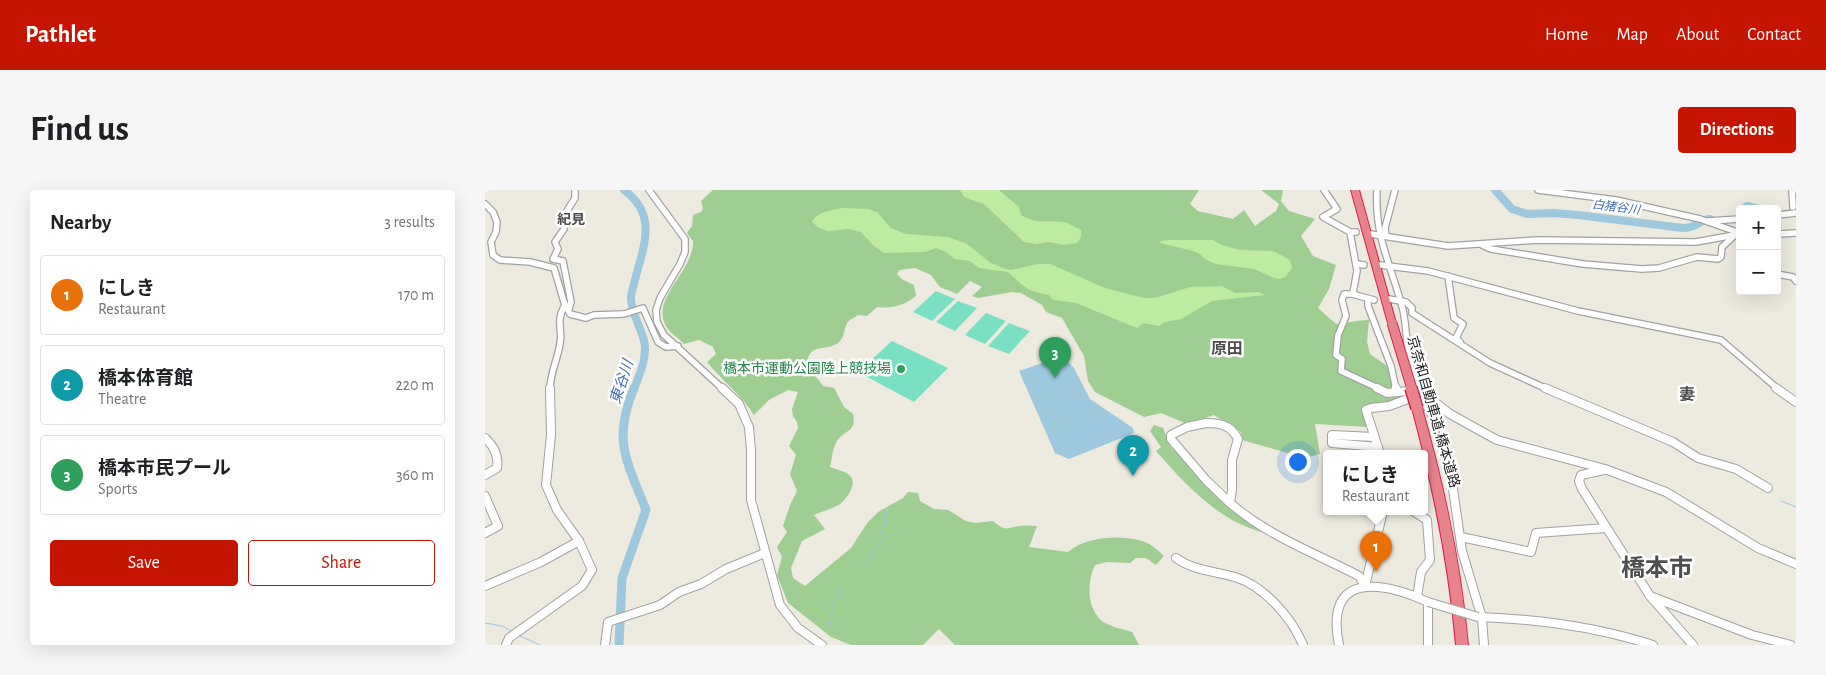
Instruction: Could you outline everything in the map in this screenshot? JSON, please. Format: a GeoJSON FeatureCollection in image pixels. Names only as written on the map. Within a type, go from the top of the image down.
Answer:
{"type":"FeatureCollection","features":[{"type":"Feature","properties":{"kind":"highway","name":"京奈和自動車道;橋本道路"},"geometry":{"type":"LineString","coordinates":[[1355,190],[1444,507],[1458,593],[1462,645]]}},
{"type":"Feature","properties":{"kind":"street"},"geometry":{"type":"LineString","coordinates":[[568,309],[571,302],[563,261],[553,259],[558,249],[555,242],[564,229],[565,214],[575,198],[575,190]]}},
{"type":"Feature","properties":{"kind":"street"},"geometry":{"type":"LineString","coordinates":[[649,190],[685,239],[686,246],[684,258],[660,296],[656,315],[660,330],[739,404],[747,414],[752,439],[751,500],[780,605],[798,628],[822,645]]}},
{"type":"Feature","properties":{"kind":"street"},"geometry":{"type":"LineString","coordinates":[[1324,190],[1337,209],[1323,217],[1353,232],[1357,264],[1353,293]]}},
{"type":"Feature","properties":{"kind":"street"},"geometry":{"type":"LineString","coordinates":[[1377,190],[1376,207],[1405,320],[1405,344],[1410,369],[1443,436],[1448,455],[1462,551],[1480,618],[1484,645]]}},
{"type":"Feature","properties":{"kind":"street"},"geometry":{"type":"LineString","coordinates":[[1383,236],[1395,190]]}},
{"type":"Feature","properties":{"kind":"street"},"geometry":{"type":"LineString","coordinates":[[1538,190],[1616,200],[1704,221],[1736,232]]}},
{"type":"Feature","properties":{"kind":"street"},"geometry":{"type":"LineString","coordinates":[[1781,214],[1793,210],[1792,190]]}},
{"type":"Feature","properties":{"kind":"street"},"geometry":{"type":"LineString","coordinates":[[485,204],[490,207],[497,217],[497,235],[491,242],[493,255],[500,260],[530,262],[554,268],[568,309]]}},
{"type":"Feature","properties":{"kind":"street"},"geometry":{"type":"LineString","coordinates":[[1704,221],[1736,219]]}},
{"type":"Feature","properties":{"kind":"street"},"geometry":{"type":"LineString","coordinates":[[1370,234],[1437,244],[1481,244],[1537,240],[1696,242],[1736,233]]}},
{"type":"Feature","properties":{"kind":"street"},"geometry":{"type":"LineString","coordinates":[[1781,234],[1796,233]]}},
{"type":"Feature","properties":{"kind":"street"},"geometry":{"type":"LineString","coordinates":[[1481,244],[1491,249],[1583,264],[1649,270],[1690,258],[1705,257],[1719,259],[1722,247],[1736,235]]}},
{"type":"Feature","properties":{"kind":"street"},"geometry":{"type":"LineString","coordinates":[[1357,264],[1365,264]]}},
{"type":"Feature","properties":{"kind":"street"},"geometry":{"type":"LineString","coordinates":[[1379,265],[1390,265],[1448,276],[1578,311],[1721,340],[1774,387],[1796,402]]}},
{"type":"Feature","properties":{"kind":"street"},"geometry":{"type":"LineString","coordinates":[[1781,275],[1793,277],[1796,281]]}},
{"type":"Feature","properties":{"kind":"street"},"geometry":{"type":"LineString","coordinates":[[1448,276],[1454,318],[1463,324],[1456,338],[1461,343]]}},
{"type":"Feature","properties":{"kind":"street"},"geometry":{"type":"LineString","coordinates":[[1397,392],[1391,366],[1368,306],[1371,300],[1353,293],[1343,294],[1342,297],[1347,316],[1340,328],[1335,351],[1336,355],[1343,361],[1340,368],[1341,371],[1387,393],[1422,393],[1450,414],[1497,440],[1605,470],[1666,492],[1757,548],[1796,564]]}},
{"type":"Feature","properties":{"kind":"street"},"geometry":{"type":"LineString","coordinates":[[1389,299],[1400,300],[1409,304],[1412,308],[1412,313],[1417,317],[1490,363],[1557,394],[1673,442],[1698,458],[1737,470],[1768,488]]}},
{"type":"Feature","properties":{"kind":"street"},"geometry":{"type":"LineString","coordinates":[[506,645],[516,634],[569,596],[588,579],[592,570],[579,540],[557,510],[546,486],[551,435],[550,382],[561,341],[559,329],[562,310],[568,309],[587,318],[594,315],[626,313],[643,308],[657,342],[666,347],[678,346]]}},
{"type":"Feature","properties":{"kind":"street"},"geometry":{"type":"LineString","coordinates":[[1391,366],[1410,369]]}},
{"type":"Feature","properties":{"kind":"street"},"geometry":{"type":"LineString","coordinates":[[1375,437],[1332,435],[1332,444],[1377,450],[1375,437],[1366,413],[1367,408],[1388,406],[1422,393]]}},
{"type":"Feature","properties":{"kind":"street"},"geometry":{"type":"LineString","coordinates":[[1230,504],[1234,483],[1233,453],[1238,443],[1238,437],[1232,430],[1220,423],[1209,422],[1171,434],[1171,439],[1190,465],[1230,504],[1275,535],[1359,576],[1365,586]]}},
{"type":"Feature","properties":{"kind":"street"},"geometry":{"type":"LineString","coordinates":[[485,438],[493,446],[499,460],[497,468],[485,475]]}},
{"type":"Feature","properties":{"kind":"street"},"geometry":{"type":"LineString","coordinates":[[1605,470],[1581,475],[1579,481],[1606,528],[1650,596],[1693,645]]}},
{"type":"Feature","properties":{"kind":"street"},"geometry":{"type":"LineString","coordinates":[[485,496],[498,526],[485,533]]}},
{"type":"Feature","properties":{"kind":"street"},"geometry":{"type":"LineString","coordinates":[[1365,586],[1382,515]]}},
{"type":"Feature","properties":{"kind":"street"},"geometry":{"type":"LineString","coordinates":[[1417,597],[1421,572],[1430,560],[1427,520],[1419,515]]}},
{"type":"Feature","properties":{"kind":"street"},"geometry":{"type":"LineString","coordinates":[[1461,537],[1531,552],[1536,533],[1606,528]]}},
{"type":"Feature","properties":{"kind":"street"},"geometry":{"type":"LineString","coordinates":[[485,586],[541,562],[579,540]]}},
{"type":"Feature","properties":{"kind":"street"},"geometry":{"type":"LineString","coordinates":[[605,645],[609,623],[660,605],[679,592],[701,584],[726,569],[765,552]]}},
{"type":"Feature","properties":{"kind":"street"},"geometry":{"type":"LineString","coordinates":[[1176,558],[1185,566],[1224,574],[1244,581],[1263,594],[1291,624],[1303,645]]}},
{"type":"Feature","properties":{"kind":"street"},"geometry":{"type":"LineString","coordinates":[[1339,645],[1336,623],[1338,611],[1344,598],[1365,586],[1380,586],[1480,618],[1516,618],[1559,624],[1653,645]]}},
{"type":"Feature","properties":{"kind":"street"},"geometry":{"type":"LineString","coordinates":[[1650,596],[1752,635],[1791,645]]}},
{"type":"Feature","properties":{"kind":"street"},"geometry":{"type":"LineString","coordinates":[[1428,602],[1428,645]]}},
{"type":"Feature","properties":{"kind":"green space"},"geometry":{"type":"Polygon","coordinates":[[[713,190],[960,190],[964,197],[984,204],[1024,242],[1037,244],[1049,242],[1064,245],[1077,243],[1081,237],[1081,230],[1064,222],[1037,221],[1027,218],[1021,215],[1019,207],[999,190],[1199,190],[1190,204],[1198,211],[1233,219],[1244,210],[1255,226],[1276,211],[1279,204],[1261,190],[1283,190],[1281,201],[1289,211],[1315,219],[1301,236],[1313,256],[1336,265],[1329,289],[1318,308],[1336,324],[1369,320],[1367,342],[1370,354],[1387,366],[1398,398],[1388,404],[1369,404],[1363,407],[1368,427],[1315,424],[1320,454],[1305,458],[1242,440],[1241,432],[1214,415],[1187,424],[1161,413],[1144,417],[1095,392],[1088,381],[1084,356],[1062,318],[1046,312],[1042,305],[1021,293],[1012,292],[978,298],[972,296],[982,287],[970,281],[957,294],[940,287],[931,275],[915,268],[900,270],[897,274],[903,280],[914,285],[916,296],[898,306],[877,307],[867,316],[858,315],[848,322],[841,341],[833,346],[814,350],[808,358],[807,365],[823,386],[834,388],[844,407],[853,414],[853,425],[836,443],[830,467],[849,475],[853,484],[848,496],[840,504],[814,515],[825,529],[802,541],[791,568],[793,578],[805,586],[851,548],[868,522],[878,512],[903,498],[908,492],[918,493],[920,501],[934,509],[948,510],[966,521],[975,523],[993,521],[1006,528],[1037,526],[1029,547],[1068,552],[1094,540],[1116,537],[1136,539],[1148,543],[1164,556],[1156,565],[1146,558],[1136,558],[1130,563],[1107,562],[1095,565],[1090,579],[1089,594],[1093,609],[1097,615],[1109,625],[1132,632],[1139,645],[955,645],[939,629],[923,645],[851,645],[831,637],[788,603],[777,575],[782,557],[777,547],[787,532],[783,526],[797,491],[790,474],[796,455],[789,446],[798,428],[792,409],[798,392],[788,390],[769,400],[754,415],[707,362],[716,354],[713,347],[699,340],[684,344],[666,327],[663,314],[664,304],[692,252],[693,241],[687,233],[692,226],[693,215],[701,212],[703,208],[701,201],[713,190]],[[843,208],[822,213],[812,222],[819,228],[828,231],[849,229],[861,232],[873,245],[884,253],[925,252],[936,248],[946,252],[955,259],[970,261],[979,268],[1008,272],[1027,288],[1049,295],[1053,300],[1076,303],[1137,328],[1143,323],[1159,326],[1165,322],[1181,319],[1212,301],[1265,295],[1259,292],[1235,293],[1222,286],[1190,287],[1155,298],[1144,298],[1105,288],[1050,264],[1038,264],[1011,270],[1006,269],[991,263],[967,244],[948,237],[906,234],[891,228],[877,212],[868,209],[843,208]],[[1213,240],[1161,241],[1160,243],[1193,251],[1216,264],[1254,269],[1274,278],[1280,279],[1285,277],[1292,268],[1290,260],[1273,251],[1239,250],[1213,240]]]}},
{"type":"Feature","properties":{"kind":"green space"},"geometry":{"type":"Polygon","coordinates":[[[763,190],[1167,190],[1190,214],[1303,255],[1286,300],[1143,345],[1031,292],[834,243],[763,190]]]}},
{"type":"Feature","properties":{"kind":"green space"},"geometry":{"type":"Polygon","coordinates":[[[936,291],[955,299],[932,321],[913,312],[936,291]]]}},
{"type":"Feature","properties":{"kind":"green space"},"geometry":{"type":"Polygon","coordinates":[[[958,301],[977,308],[955,331],[936,322],[958,301]]]}},
{"type":"Feature","properties":{"kind":"green space"},"geometry":{"type":"Polygon","coordinates":[[[986,313],[1006,321],[985,344],[965,335],[986,313]]]}},
{"type":"Feature","properties":{"kind":"green space"},"geometry":{"type":"Polygon","coordinates":[[[1009,323],[1030,331],[1009,354],[988,346],[1009,323]]]}},
{"type":"Feature","properties":{"kind":"green space"},"geometry":{"type":"Polygon","coordinates":[[[892,341],[948,368],[914,402],[858,372],[892,341]]]}},
{"type":"Feature","properties":{"kind":"green space"},"geometry":{"type":"Polygon","coordinates":[[[1154,425],[1163,428],[1170,446],[1221,499],[1266,533],[1249,528],[1219,512],[1179,477],[1156,451],[1161,447],[1150,431],[1154,425]]]}},
{"type":"Feature","properties":{"kind":"water"},"geometry":{"type":"Polygon","coordinates":[[[1063,356],[1074,368],[1090,399],[1133,428],[1134,433],[1069,459],[1055,453],[1019,371],[1063,356]]]}},
{"type":"Feature","properties":{"kind":"waterway","name":"東谷川"},"geometry":{"type":"LineString","coordinates":[[624,190],[635,200],[641,210],[645,220],[646,231],[631,296],[633,310],[645,346],[643,363],[634,389]]}},
{"type":"Feature","properties":{"kind":"waterway","name":"白猪谷川"},"geometry":{"type":"LineString","coordinates":[[1495,190],[1512,209],[1527,214],[1553,213],[1578,215],[1683,228],[1692,227],[1703,220],[1710,219]]}},
{"type":"Feature","properties":{"kind":"waterway","name":"東谷川"},"geometry":{"type":"LineString","coordinates":[[619,645],[622,578],[646,510],[628,464],[623,437],[627,406],[634,388]]}},
{"type":"Feature","properties":{"kind":"waterway"},"geometry":{"type":"LineString","coordinates":[[1781,501],[1796,507]]}},
{"type":"Feature","properties":{"kind":"waterway"},"geometry":{"type":"LineString","coordinates":[[827,627],[834,603],[844,588],[863,569],[881,541],[887,509]]}},
{"type":"Feature","properties":{"kind":"waterway"},"geometry":{"type":"LineString","coordinates":[[485,623],[502,626],[513,632]]}},
{"type":"Feature","properties":{"kind":"waterway"},"geometry":{"type":"LineString","coordinates":[[518,635],[540,645]]}},
{"type":"Feature","properties":{"kind":"place","name":"橋本市運動公園陸上競技場"},"geometry":{"type":"Point","coordinates":[901,369]}},
{"type":"Feature","properties":{"kind":"place","name":"橋本市民プール"},"geometry":{"type":"Point","coordinates":[1055,378]}},
{"type":"Feature","properties":{"kind":"place","name":"橋本体育館"},"geometry":{"type":"Point","coordinates":[1133,476]}},
{"type":"Feature","properties":{"kind":"place","name":"にしき"},"geometry":{"type":"Point","coordinates":[1376,572]}},
{"type":"Feature","properties":{"kind":"district","name":"紀見"},"geometry":{"type":"Point","coordinates":[571,220]}},
{"type":"Feature","properties":{"kind":"district","name":"原田"},"geometry":{"type":"Point","coordinates":[1227,349]}},
{"type":"Feature","properties":{"kind":"district","name":"妻"},"geometry":{"type":"Point","coordinates":[1687,395]}},
{"type":"Feature","properties":{"kind":"district","name":"橋本市"},"geometry":{"type":"Point","coordinates":[1657,569]}}]}
